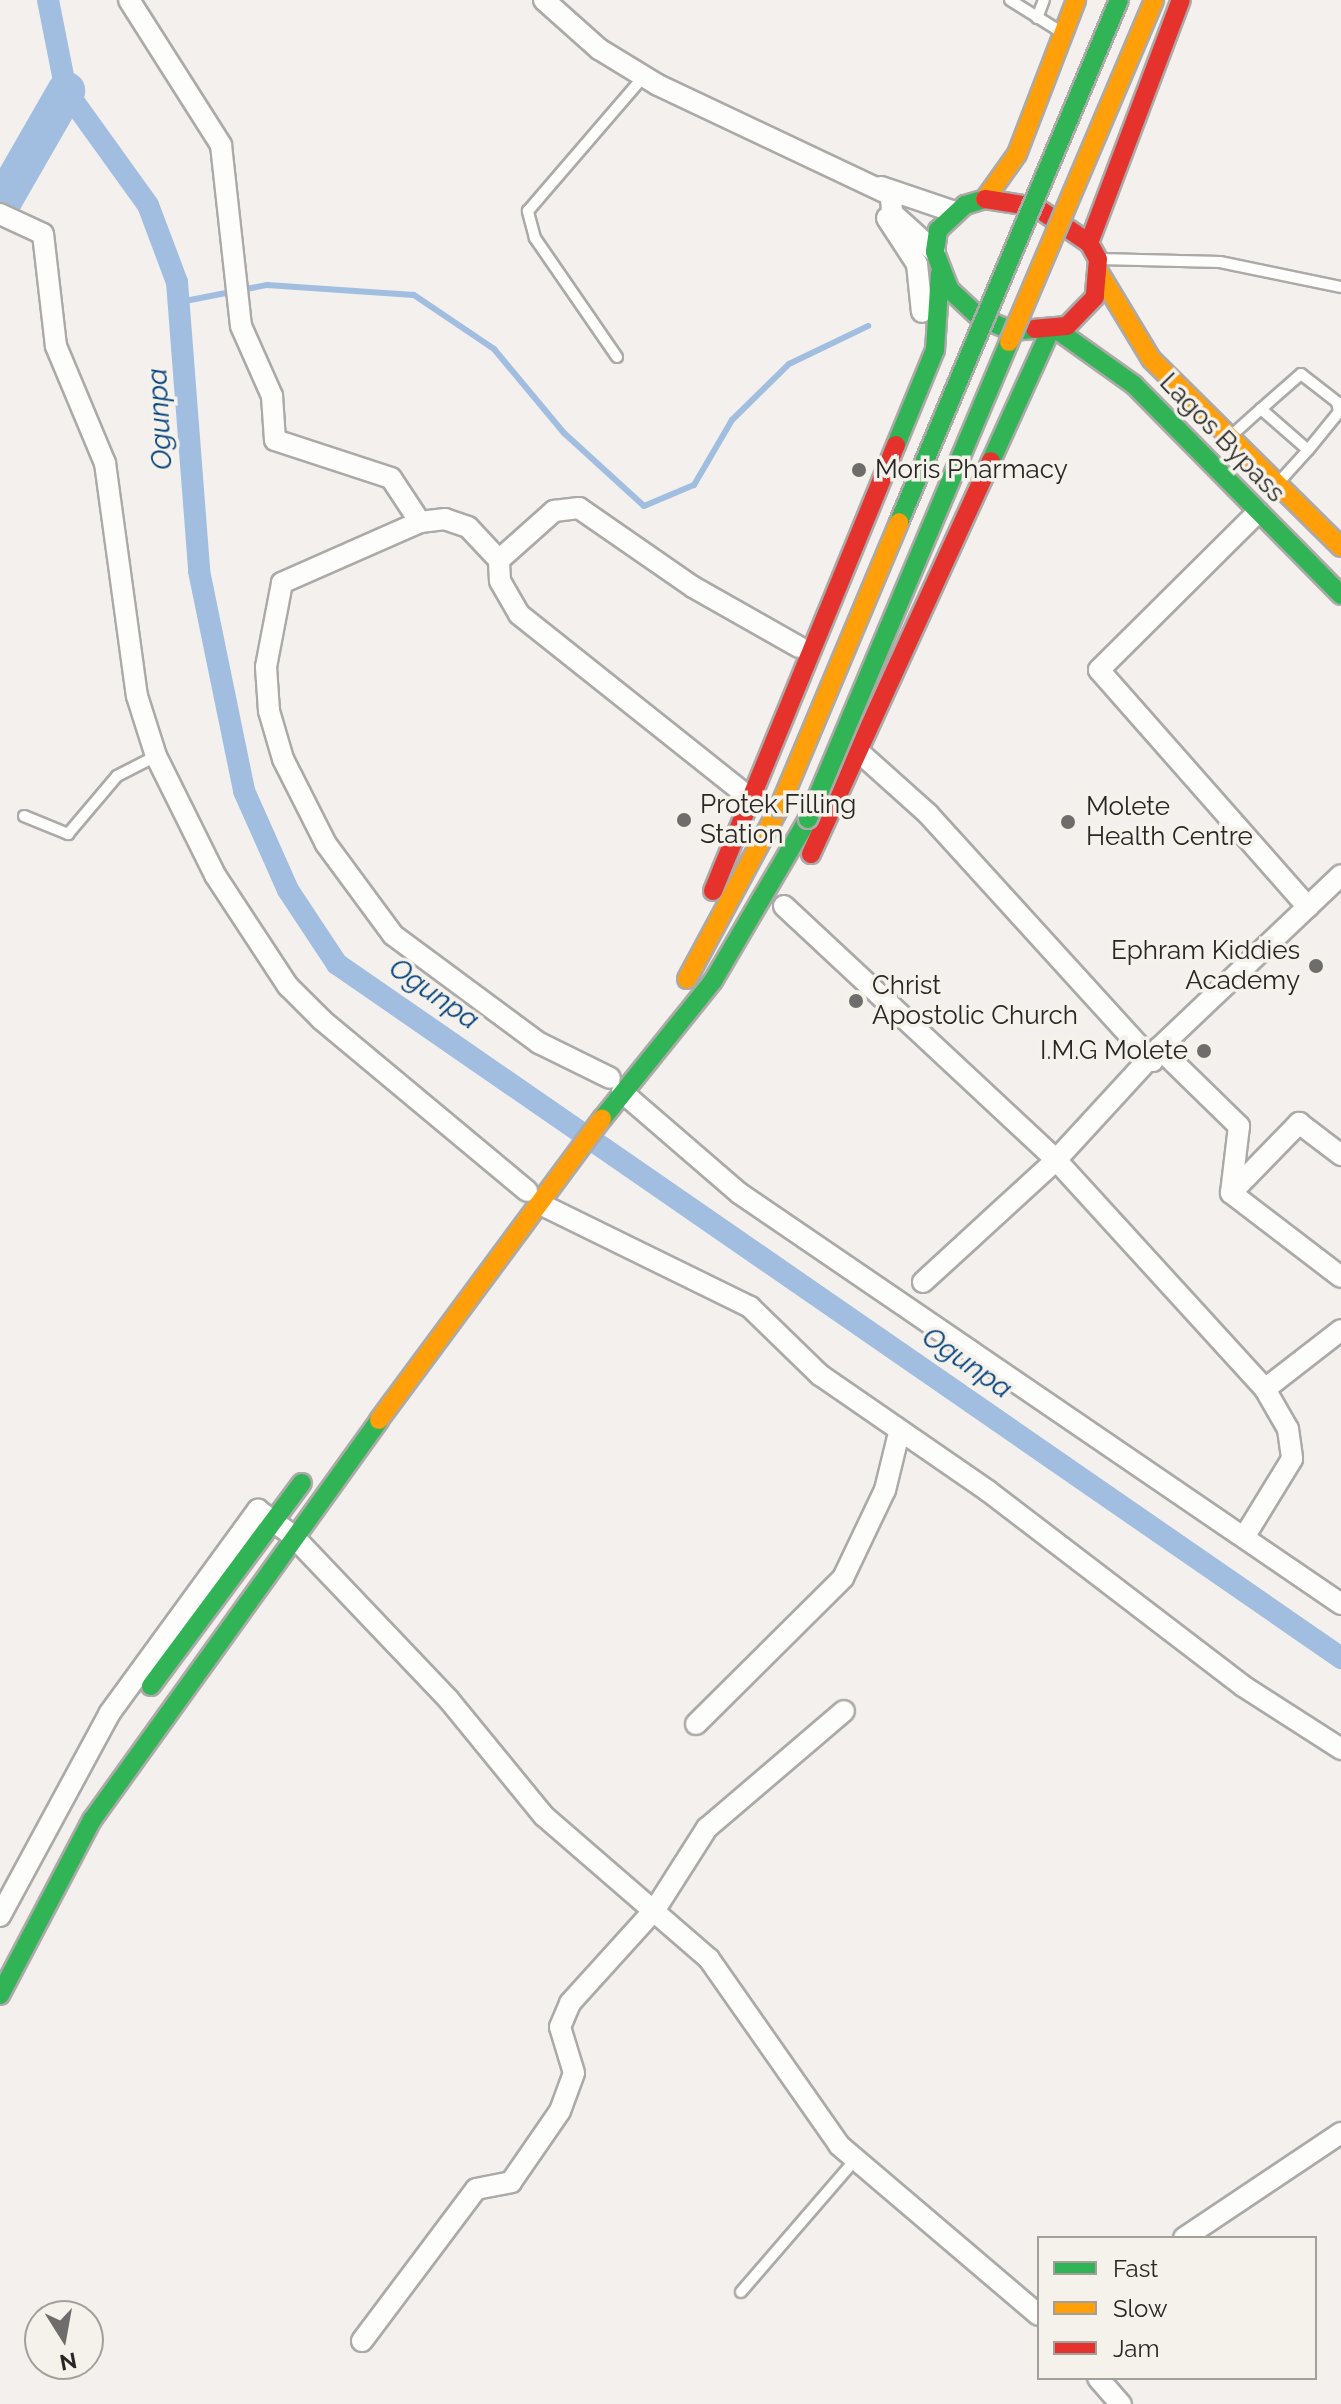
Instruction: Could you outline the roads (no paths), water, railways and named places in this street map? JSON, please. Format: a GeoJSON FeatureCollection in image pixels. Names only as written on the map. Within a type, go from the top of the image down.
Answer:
{"type":"FeatureCollection","features":[{"type":"Feature","properties":{"kind":"main road"},"geometry":{"type":"LineString","coordinates":[[671,1003],[746,792],[868,519],[935,350],[940,273],[935,252],[938,230],[955,212],[985,199],[1017,154],[1076,0]]}},
{"type":"Feature","properties":{"kind":"main road"},"geometry":{"type":"LineString","coordinates":[[0,1995],[92,1820],[292,1535],[610,1094],[671,1003],[779,808],[1119,0]]}},
{"type":"Feature","properties":{"kind":"main road"},"geometry":{"type":"LineString","coordinates":[[687,1016],[771,889],[808,819],[1154,0]]}},
{"type":"Feature","properties":{"kind":"main road"},"geometry":{"type":"LineString","coordinates":[[610,1094],[732,973],[784,906],[801,875],[1053,331],[1089,305],[1095,258],[1181,0]]}},
{"type":"Feature","properties":{"kind":"main road"},"geometry":{"type":"LineString","coordinates":[[985,199],[1036,207],[1095,258]]}},
{"type":"Feature","properties":{"kind":"main road","name":"Lagos Bypass"},"geometry":{"type":"LineString","coordinates":[[1095,258],[1135,340],[1341,547]]}},
{"type":"Feature","properties":{"kind":"main road"},"geometry":{"type":"LineString","coordinates":[[940,273],[979,317],[1012,331],[1053,331]]}},
{"type":"Feature","properties":{"kind":"main road","name":"Lagos Bypass"},"geometry":{"type":"LineString","coordinates":[[1053,331],[1109,362],[1341,595]]}},
{"type":"Feature","properties":{"kind":"main road"},"geometry":{"type":"LineString","coordinates":[[362,1406],[538,1191]]}},
{"type":"Feature","properties":{"kind":"main road"},"geometry":{"type":"LineString","coordinates":[[273,1519],[313,1469]]}},
{"type":"Feature","properties":{"kind":"street"},"geometry":{"type":"LineString","coordinates":[[129,0],[221,145],[241,326],[272,396],[275,440],[391,478],[420,522]]}},
{"type":"Feature","properties":{"kind":"street"},"geometry":{"type":"LineString","coordinates":[[544,0],[644,76],[839,174],[891,195]]}},
{"type":"Feature","properties":{"kind":"street"},"geometry":{"type":"LineString","coordinates":[[839,174],[955,212]]}},
{"type":"Feature","properties":{"kind":"street"},"geometry":{"type":"LineString","coordinates":[[891,195],[892,213],[935,252]]}},
{"type":"Feature","properties":{"kind":"street"},"geometry":{"type":"LineString","coordinates":[[891,195],[889,226],[917,264],[921,331],[868,519],[799,647],[746,792],[519,614],[500,581],[499,560],[468,527],[420,522],[282,583],[266,667],[283,759],[334,858],[393,935],[751,1202],[1088,1436],[1246,1534],[1341,1604]]}},
{"type":"Feature","properties":{"kind":"street"},"geometry":{"type":"LineString","coordinates":[[0,214],[39,229],[59,358],[105,463],[125,630],[156,756],[215,875],[288,986],[538,1191],[750,1307],[820,1375],[899,1433],[988,1491],[1243,1686],[1341,1749]]}},
{"type":"Feature","properties":{"kind":"street"},"geometry":{"type":"LineString","coordinates":[[499,560],[554,511],[579,508],[693,587],[799,647]]}},
{"type":"Feature","properties":{"kind":"street"},"geometry":{"type":"LineString","coordinates":[[1258,512],[1099,670],[1308,907]]}},
{"type":"Feature","properties":{"kind":"street"},"geometry":{"type":"LineString","coordinates":[[859,752],[928,814],[1156,1055],[1239,1126],[1231,1193]]}},
{"type":"Feature","properties":{"kind":"street"},"geometry":{"type":"LineString","coordinates":[[923,1282],[1056,1160],[1156,1055],[1341,875]]}},
{"type":"Feature","properties":{"kind":"street"},"geometry":{"type":"LineString","coordinates":[[784,906],[1056,1160],[1265,1389],[1288,1429],[1292,1459],[1246,1534]]}},
{"type":"Feature","properties":{"kind":"street"},"geometry":{"type":"LineString","coordinates":[[1231,1193],[1299,1123],[1341,1155]]}},
{"type":"Feature","properties":{"kind":"street"},"geometry":{"type":"LineString","coordinates":[[1231,1193],[1341,1277]]}},
{"type":"Feature","properties":{"kind":"street"},"geometry":{"type":"LineString","coordinates":[[1265,1389],[1341,1330]]}},
{"type":"Feature","properties":{"kind":"street"},"geometry":{"type":"LineString","coordinates":[[696,1724],[843,1578],[885,1490],[899,1433]]}},
{"type":"Feature","properties":{"kind":"street"},"geometry":{"type":"LineString","coordinates":[[3,1924],[109,1714],[258,1510],[292,1535],[449,1700],[544,1816],[656,1908],[729,1982],[819,2123],[855,2160],[1037,2313]]}},
{"type":"Feature","properties":{"kind":"street"},"geometry":{"type":"LineString","coordinates":[[362,2341],[476,2189],[511,2182],[560,2111],[574,2073],[561,2016],[656,1908],[707,1828],[844,1711]]}},
{"type":"Feature","properties":{"kind":"street"},"geometry":{"type":"LineString","coordinates":[[1187,2236],[1341,2133]]}},
{"type":"Feature","properties":{"kind":"street"},"geometry":{"type":"LineString","coordinates":[[1100,2380],[1121,2404]]}},
{"type":"Feature","properties":{"kind":"lane"},"geometry":{"type":"LineString","coordinates":[[1010,0],[1063,33]]}},
{"type":"Feature","properties":{"kind":"lane"},"geometry":{"type":"LineString","coordinates":[[1037,18],[1044,0]]}},
{"type":"Feature","properties":{"kind":"lane"},"geometry":{"type":"LineString","coordinates":[[617,357],[535,238],[528,211],[644,76]]}},
{"type":"Feature","properties":{"kind":"lane"},"geometry":{"type":"LineString","coordinates":[[1095,258],[1220,262],[1341,287]]}},
{"type":"Feature","properties":{"kind":"lane"},"geometry":{"type":"LineString","coordinates":[[1230,436],[1301,374],[1337,402],[1339,412],[1278,484]]}},
{"type":"Feature","properties":{"kind":"lane"},"geometry":{"type":"LineString","coordinates":[[1261,409],[1308,450]]}},
{"type":"Feature","properties":{"kind":"lane"},"geometry":{"type":"LineString","coordinates":[[24,816],[61,835],[74,832],[117,776],[156,756]]}},
{"type":"Feature","properties":{"kind":"lane"},"geometry":{"type":"LineString","coordinates":[[741,2292],[855,2160]]}},
{"type":"Feature","properties":{"kind":"waterway","name":"Ogunpa"},"geometry":{"type":"LineString","coordinates":[[48,0],[66,91],[148,205],[177,282],[199,571],[244,791],[288,890],[337,964],[1341,1658]]}},
{"type":"Feature","properties":{"kind":"waterway"},"geometry":{"type":"LineString","coordinates":[[0,206],[66,91]]}},
{"type":"Feature","properties":{"kind":"waterway"},"geometry":{"type":"LineString","coordinates":[[180,302],[267,285],[414,295],[494,349],[564,433],[644,506],[694,485],[732,420],[789,364],[868,326]]}},
{"type":"Feature","properties":{"kind":"place","name":"Moris Pharmacy"},"geometry":{"type":"Point","coordinates":[859,470]}},
{"type":"Feature","properties":{"kind":"place","name":"Protek Filling Station"},"geometry":{"type":"Point","coordinates":[684,820]}},
{"type":"Feature","properties":{"kind":"place","name":"Molete Health Centre"},"geometry":{"type":"Point","coordinates":[1068,822]}},
{"type":"Feature","properties":{"kind":"place","name":"Ephram Kiddies Academy"},"geometry":{"type":"Point","coordinates":[1316,966]}},
{"type":"Feature","properties":{"kind":"place","name":"Christ Apostolic Church"},"geometry":{"type":"Point","coordinates":[856,1001]}},
{"type":"Feature","properties":{"kind":"place","name":"I.M.G Molete"},"geometry":{"type":"Point","coordinates":[1204,1051]}}]}
